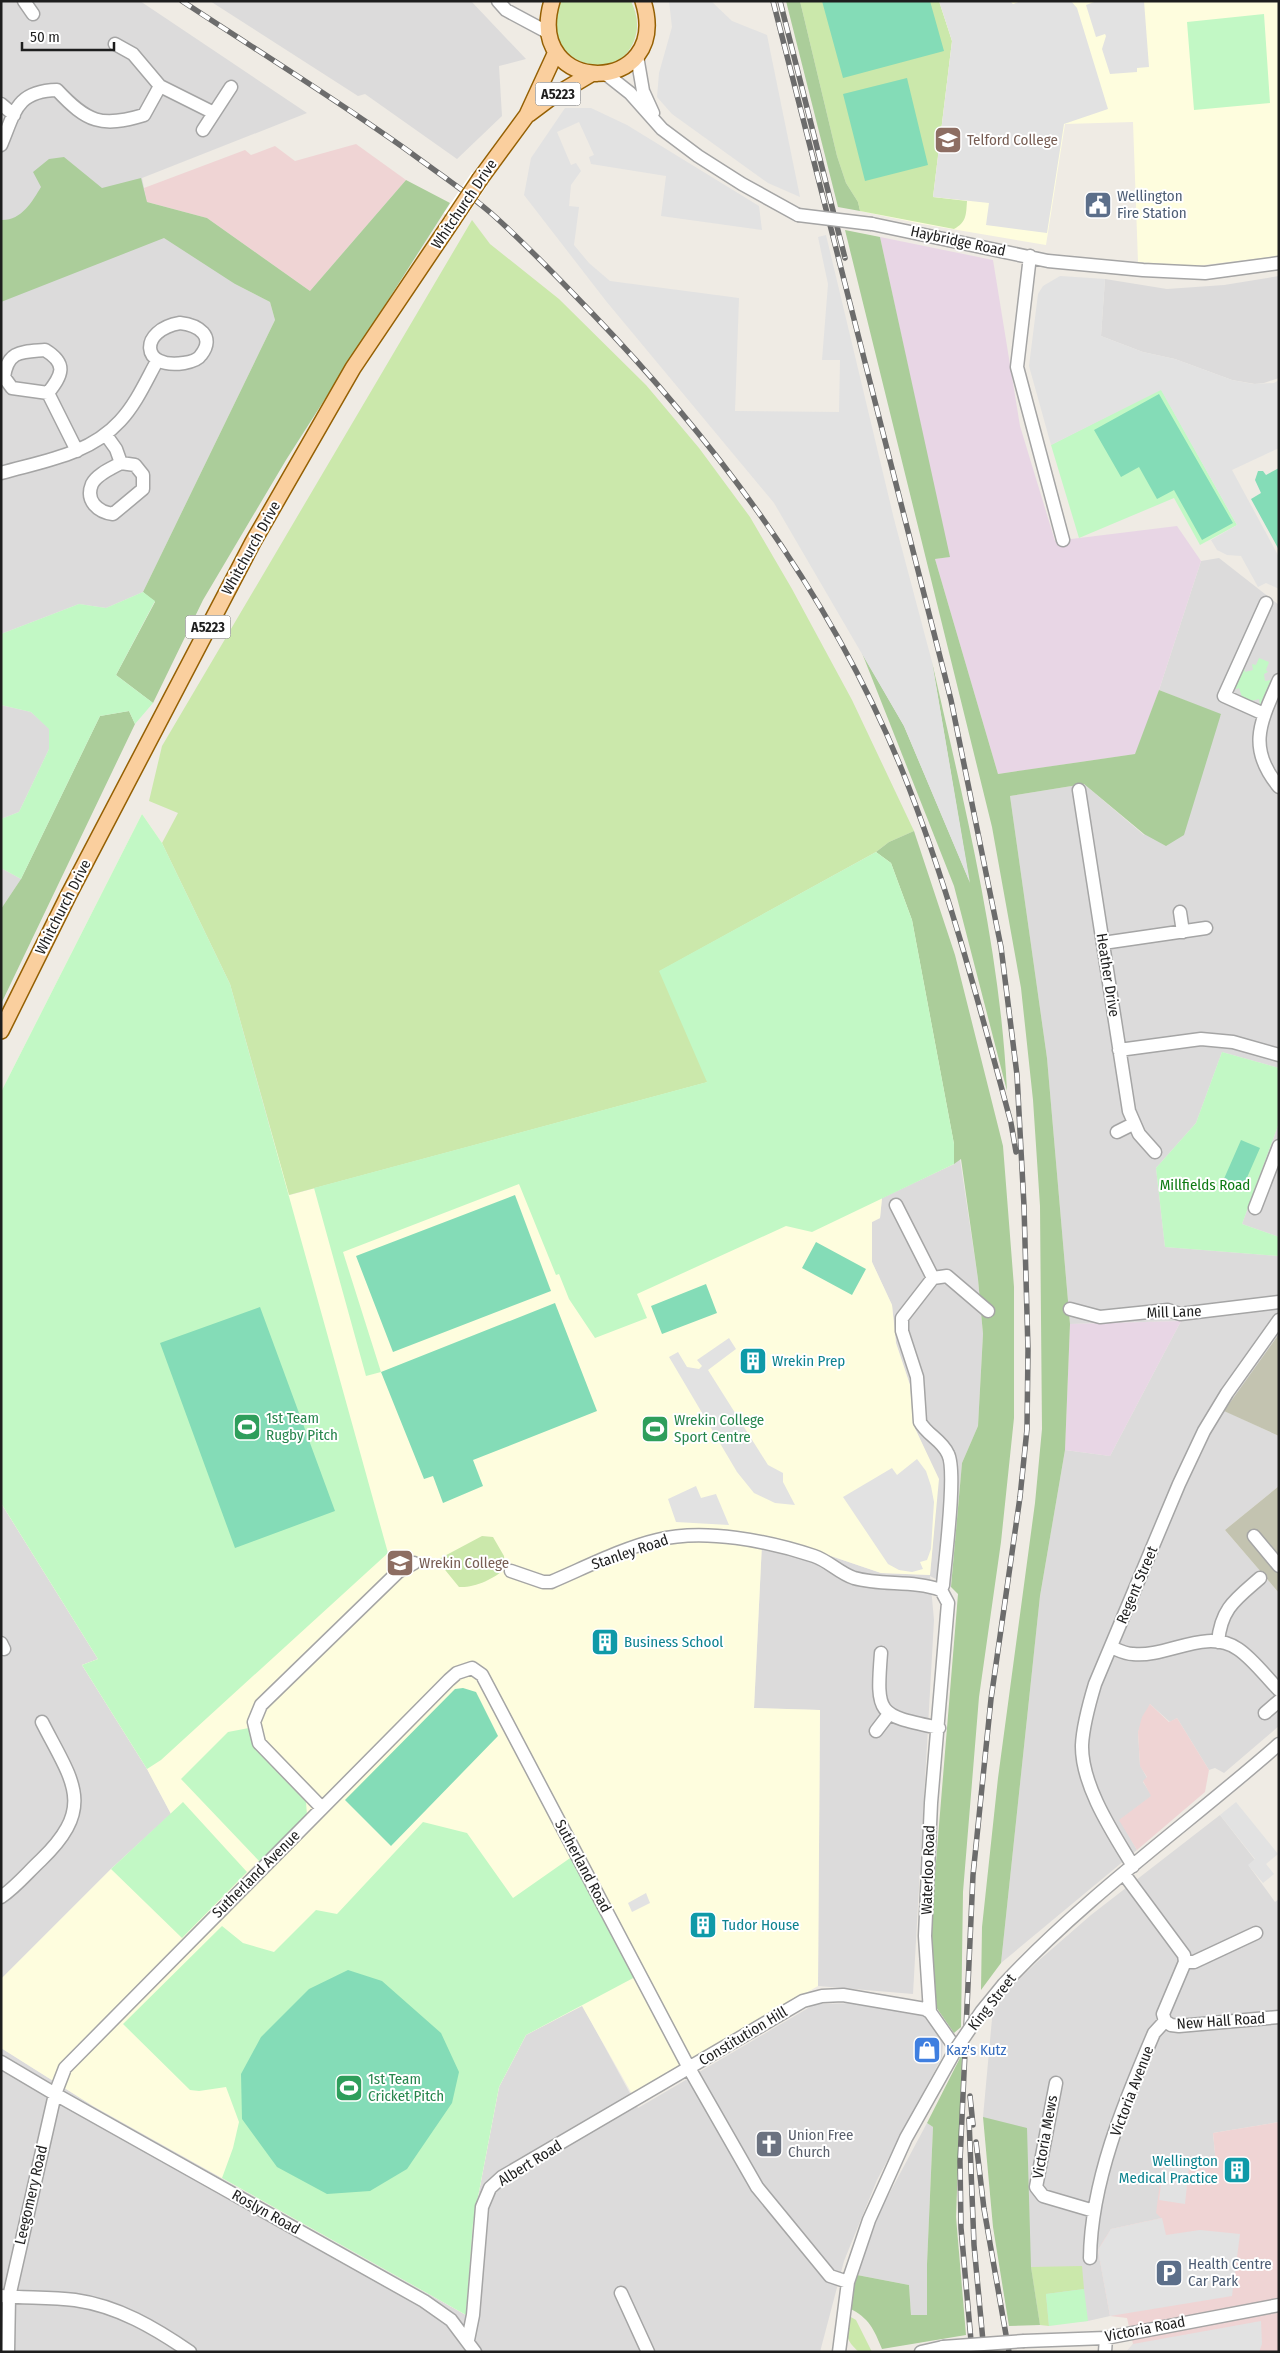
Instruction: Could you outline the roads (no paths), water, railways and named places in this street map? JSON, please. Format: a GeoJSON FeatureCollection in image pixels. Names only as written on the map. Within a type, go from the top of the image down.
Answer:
{"type":"FeatureCollection","features":[{"type":"Feature","properties":{"kind":"main road"},"geometry":{"type":"LineString","coordinates":[[552,1],[548,16],[547,32],[556,52],[571,67],[599,74]]}},
{"type":"Feature","properties":{"kind":"main road"},"geometry":{"type":"LineString","coordinates":[[637,56],[646,41],[648,18],[643,1]]}},
{"type":"Feature","properties":{"kind":"main road","name":"Whitchurch Drive"},"geometry":{"type":"LineString","coordinates":[[1,1031],[69,894],[253,542],[353,368],[480,179],[527,115],[556,52]]}},
{"type":"Feature","properties":{"kind":"main road","name":"Whitchurch Drive"},"geometry":{"type":"LineString","coordinates":[[527,115],[549,99],[599,74],[624,68],[637,56]]}},
{"type":"Feature","properties":{"kind":"street"},"geometry":{"type":"LineString","coordinates":[[24,1],[33,14]]}},
{"type":"Feature","properties":{"kind":"street"},"geometry":{"type":"LineString","coordinates":[[498,1],[506,10],[547,32]]}},
{"type":"Feature","properties":{"kind":"street"},"geometry":{"type":"LineString","coordinates":[[115,44],[133,54],[160,86],[214,114]]}},
{"type":"Feature","properties":{"kind":"street"},"geometry":{"type":"LineString","coordinates":[[637,56],[643,91],[662,129]]}},
{"type":"Feature","properties":{"kind":"street","name":"Haybridge Road"},"geometry":{"type":"LineString","coordinates":[[599,74],[630,93],[662,129],[721,171],[798,215],[872,224],[1032,256],[1048,261],[1075,262],[1143,270],[1205,273],[1279,263]]}},
{"type":"Feature","properties":{"kind":"street"},"geometry":{"type":"LineString","coordinates":[[1,145],[22,99],[39,90],[57,90],[72,105],[92,120],[122,122],[144,115],[160,86]]}},
{"type":"Feature","properties":{"kind":"street"},"geometry":{"type":"LineString","coordinates":[[203,130],[231,87]]}},
{"type":"Feature","properties":{"kind":"street"},"geometry":{"type":"LineString","coordinates":[[1,104],[14,115]]}},
{"type":"Feature","properties":{"kind":"street"},"geometry":{"type":"LineString","coordinates":[[1032,256],[1017,367],[1063,540]]}},
{"type":"Feature","properties":{"kind":"street"},"geometry":{"type":"LineString","coordinates":[[45,350],[54,355],[60,364],[60,377],[48,393],[12,388],[4,377],[6,365],[11,357],[25,351],[45,350]]}},
{"type":"Feature","properties":{"kind":"street"},"geometry":{"type":"LineString","coordinates":[[1,473],[55,459],[77,451],[106,434],[121,420],[157,361]]}},
{"type":"Feature","properties":{"kind":"street"},"geometry":{"type":"LineString","coordinates":[[48,393],[77,451]]}},
{"type":"Feature","properties":{"kind":"street"},"geometry":{"type":"LineString","coordinates":[[106,434],[116,449],[121,463]]}},
{"type":"Feature","properties":{"kind":"street"},"geometry":{"type":"LineString","coordinates":[[121,463],[135,465],[143,475],[143,490],[113,514],[102,513],[95,507],[91,494],[92,483],[106,470],[121,463]]}},
{"type":"Feature","properties":{"kind":"street"},"geometry":{"type":"LineString","coordinates":[[1264,714],[1224,696],[1266,604]]}},
{"type":"Feature","properties":{"kind":"street"},"geometry":{"type":"LineString","coordinates":[[1279,680],[1258,732],[1260,748],[1268,772],[1279,787]]}},
{"type":"Feature","properties":{"kind":"street","name":"Heather Drive"},"geometry":{"type":"LineString","coordinates":[[1079,790],[1119,1050],[1133,1124],[1155,1152]]}},
{"type":"Feature","properties":{"kind":"street"},"geometry":{"type":"LineString","coordinates":[[1180,912],[1183,932]]}},
{"type":"Feature","properties":{"kind":"street"},"geometry":{"type":"LineString","coordinates":[[1103,943],[1206,928]]}},
{"type":"Feature","properties":{"kind":"street"},"geometry":{"type":"LineString","coordinates":[[1119,1050],[1201,1039],[1233,1042],[1279,1055]]}},
{"type":"Feature","properties":{"kind":"street"},"geometry":{"type":"LineString","coordinates":[[1117,1132],[1133,1124]]}},
{"type":"Feature","properties":{"kind":"street"},"geometry":{"type":"LineString","coordinates":[[1255,1208],[1279,1146]]}},
{"type":"Feature","properties":{"kind":"street"},"geometry":{"type":"LineString","coordinates":[[896,1205],[933,1278],[947,1276],[988,1311]]}},
{"type":"Feature","properties":{"kind":"street","name":"Waterloo Road"},"geometry":{"type":"LineString","coordinates":[[930,2012],[925,1936],[931,1803],[939,1728],[948,1603],[941,1590],[951,1465],[942,1443],[923,1428],[920,1422],[917,1377],[902,1331],[902,1318],[933,1278]]}},
{"type":"Feature","properties":{"kind":"street","name":"Mill Lane"},"geometry":{"type":"LineString","coordinates":[[1070,1309],[1100,1317],[1168,1310],[1180,1314],[1279,1302]]}},
{"type":"Feature","properties":{"kind":"street","name":"Regent Street"},"geometry":{"type":"LineString","coordinates":[[1128,1870],[1117,1841],[1096,1799],[1083,1760],[1082,1746],[1089,1703],[1180,1484],[1204,1432],[1227,1393],[1279,1320]]}},
{"type":"Feature","properties":{"kind":"street","name":"Stanley Road"},"geometry":{"type":"LineString","coordinates":[[511,1571],[543,1582],[551,1582],[656,1540],[686,1535],[751,1541],[826,1560],[853,1577],[878,1582],[928,1586],[941,1590]]}},
{"type":"Feature","properties":{"kind":"street"},"geometry":{"type":"LineString","coordinates":[[1254,1536],[1279,1566]]}},
{"type":"Feature","properties":{"kind":"street"},"geometry":{"type":"LineString","coordinates":[[322,1808],[259,1743],[254,1722],[261,1705],[398,1572],[414,1562]]}},
{"type":"Feature","properties":{"kind":"street"},"geometry":{"type":"LineString","coordinates":[[1218,1642],[1220,1624],[1228,1608],[1260,1578]]}},
{"type":"Feature","properties":{"kind":"street"},"geometry":{"type":"LineString","coordinates":[[1111,1647],[1125,1653],[1146,1654],[1199,1642],[1218,1642],[1240,1651],[1279,1690]]}},
{"type":"Feature","properties":{"kind":"street"},"geometry":{"type":"LineString","coordinates":[[881,1653],[879,1697],[889,1714],[899,1719],[939,1728]]}},
{"type":"Feature","properties":{"kind":"street","name":"Sutherland Avenue"},"geometry":{"type":"LineString","coordinates":[[55,2094],[66,2068],[449,1680],[457,1673],[472,1668]]}},
{"type":"Feature","properties":{"kind":"street","name":"Sutherland Road"},"geometry":{"type":"LineString","coordinates":[[472,1668],[482,1675],[689,2068]]}},
{"type":"Feature","properties":{"kind":"street"},"geometry":{"type":"LineString","coordinates":[[1265,1712],[1279,1701]]}},
{"type":"Feature","properties":{"kind":"street"},"geometry":{"type":"LineString","coordinates":[[876,1731],[889,1714]]}},
{"type":"Feature","properties":{"kind":"street"},"geometry":{"type":"LineString","coordinates":[[1,1897],[59,1842],[69,1827],[75,1808],[74,1787],[42,1722]]}},
{"type":"Feature","properties":{"kind":"street","name":"King Street"},"geometry":{"type":"LineString","coordinates":[[839,2352],[848,2282],[869,2220],[906,2138],[956,2049],[982,2011],[1004,1984],[1071,1919],[1221,1795],[1279,1744]]}},
{"type":"Feature","properties":{"kind":"street"},"geometry":{"type":"LineString","coordinates":[[1128,1870],[1184,1954],[1185,1962],[1194,1962],[1256,1933]]}},
{"type":"Feature","properties":{"kind":"street","name":"Victoria Avenue"},"geometry":{"type":"LineString","coordinates":[[1090,2258],[1090,2230],[1094,2211],[1123,2111],[1154,2032],[1165,2021],[1163,2014],[1185,1962]]}},
{"type":"Feature","properties":{"kind":"street","name":"Constitution Hill"},"geometry":{"type":"LineString","coordinates":[[848,2282],[830,2276],[757,2187],[689,2068],[803,2000],[822,1996],[843,1995],[921,2007],[930,2012]]}},
{"type":"Feature","properties":{"kind":"street"},"geometry":{"type":"LineString","coordinates":[[930,2012],[956,2049]]}},
{"type":"Feature","properties":{"kind":"street","name":"New Hall Road"},"geometry":{"type":"LineString","coordinates":[[1165,2021],[1171,2026],[1179,2026],[1279,2017]]}},
{"type":"Feature","properties":{"kind":"street","name":"Roslyn Road"},"geometry":{"type":"LineString","coordinates":[[1,2062],[424,2301],[451,2320],[468,2340]]}},
{"type":"Feature","properties":{"kind":"street","name":"Albert Road"},"geometry":{"type":"LineString","coordinates":[[468,2340],[473,2315],[482,2207],[490,2188],[502,2177],[689,2068]]}},
{"type":"Feature","properties":{"kind":"street","name":"Victoria Mews"},"geometry":{"type":"LineString","coordinates":[[1056,2082],[1036,2187],[1043,2196],[1094,2211]]}},
{"type":"Feature","properties":{"kind":"street","name":"Leegomery Road"},"geometry":{"type":"LineString","coordinates":[[8,2352],[5,2296],[55,2094]]}},
{"type":"Feature","properties":{"kind":"street"},"geometry":{"type":"LineString","coordinates":[[621,2293],[648,2352]]}},
{"type":"Feature","properties":{"kind":"street"},"geometry":{"type":"LineString","coordinates":[[5,2296],[75,2300],[110,2308],[153,2327],[190,2352]]}},
{"type":"Feature","properties":{"kind":"street","name":"Victoria Road"},"geometry":{"type":"LineString","coordinates":[[921,2352],[943,2347],[1024,2341],[1106,2338],[1279,2305]]}},
{"type":"Feature","properties":{"kind":"street"},"geometry":{"type":"LineString","coordinates":[[1105,2352],[1106,2338]]}},
{"type":"Feature","properties":{"kind":"street"},"geometry":{"type":"LineString","coordinates":[[468,2340],[475,2352]]}},
{"type":"Feature","properties":{"kind":"railway"},"geometry":{"type":"LineString","coordinates":[[182,1],[383,133],[463,190],[492,214],[590,311],[683,415],[727,469],[768,526],[842,644],[874,706],[902,770],[919,813],[962,945],[1011,1123],[1016,1152]]}},
{"type":"Feature","properties":{"kind":"railway"},"geometry":{"type":"LineString","coordinates":[[773,1],[951,700],[1001,947],[1017,1075],[1024,1206],[1028,1350],[1027,1429],[1020,1497],[991,1699],[973,1875],[960,2161],[961,2228],[972,2352]]}},
{"type":"Feature","properties":{"kind":"railway"},"geometry":{"type":"LineString","coordinates":[[780,1],[845,258]]}},
{"type":"Feature","properties":{"kind":"railway"},"geometry":{"type":"LineString","coordinates":[[970,2096],[973,2125]]}},
{"type":"Feature","properties":{"kind":"railway"},"geometry":{"type":"LineString","coordinates":[[969,2119],[974,2245],[984,2352]]}},
{"type":"Feature","properties":{"kind":"railway"},"geometry":{"type":"LineString","coordinates":[[976,2142],[984,2209],[1009,2352]]}},
{"type":"Feature","properties":{"kind":"place","name":"Telford College"},"geometry":{"type":"Point","coordinates":[948,140]}},
{"type":"Feature","properties":{"kind":"place","name":"Wellington Fire Station"},"geometry":{"type":"Point","coordinates":[1098,205]}},
{"type":"Feature","properties":{"kind":"place","name":"Wrekin Prep"},"geometry":{"type":"Point","coordinates":[753,1361]}},
{"type":"Feature","properties":{"kind":"place","name":"1st Team Rugby Pitch"},"geometry":{"type":"Point","coordinates":[247,1427]}},
{"type":"Feature","properties":{"kind":"place","name":"Wrekin College Sport Centre"},"geometry":{"type":"Point","coordinates":[655,1429]}},
{"type":"Feature","properties":{"kind":"place","name":"Wrekin College"},"geometry":{"type":"Point","coordinates":[400,1563]}},
{"type":"Feature","properties":{"kind":"place","name":"Business School"},"geometry":{"type":"Point","coordinates":[605,1642]}},
{"type":"Feature","properties":{"kind":"place","name":"Tudor House"},"geometry":{"type":"Point","coordinates":[703,1925]}},
{"type":"Feature","properties":{"kind":"place","name":"Kaz's Kutz"},"geometry":{"type":"Point","coordinates":[927,2050]}},
{"type":"Feature","properties":{"kind":"place","name":"1st Team Cricket Pitch"},"geometry":{"type":"Point","coordinates":[349,2088]}},
{"type":"Feature","properties":{"kind":"place","name":"Union Free Church"},"geometry":{"type":"Point","coordinates":[769,2144]}},
{"type":"Feature","properties":{"kind":"place","name":"Wellington Medical Practice"},"geometry":{"type":"Point","coordinates":[1237,2170]}},
{"type":"Feature","properties":{"kind":"place","name":"Health Centre Car Park"},"geometry":{"type":"Point","coordinates":[1169,2273]}},
{"type":"Feature","properties":{"kind":"park label","name":"Millfields Road"},"geometry":{"type":"Point","coordinates":[1205,1185]}}]}
